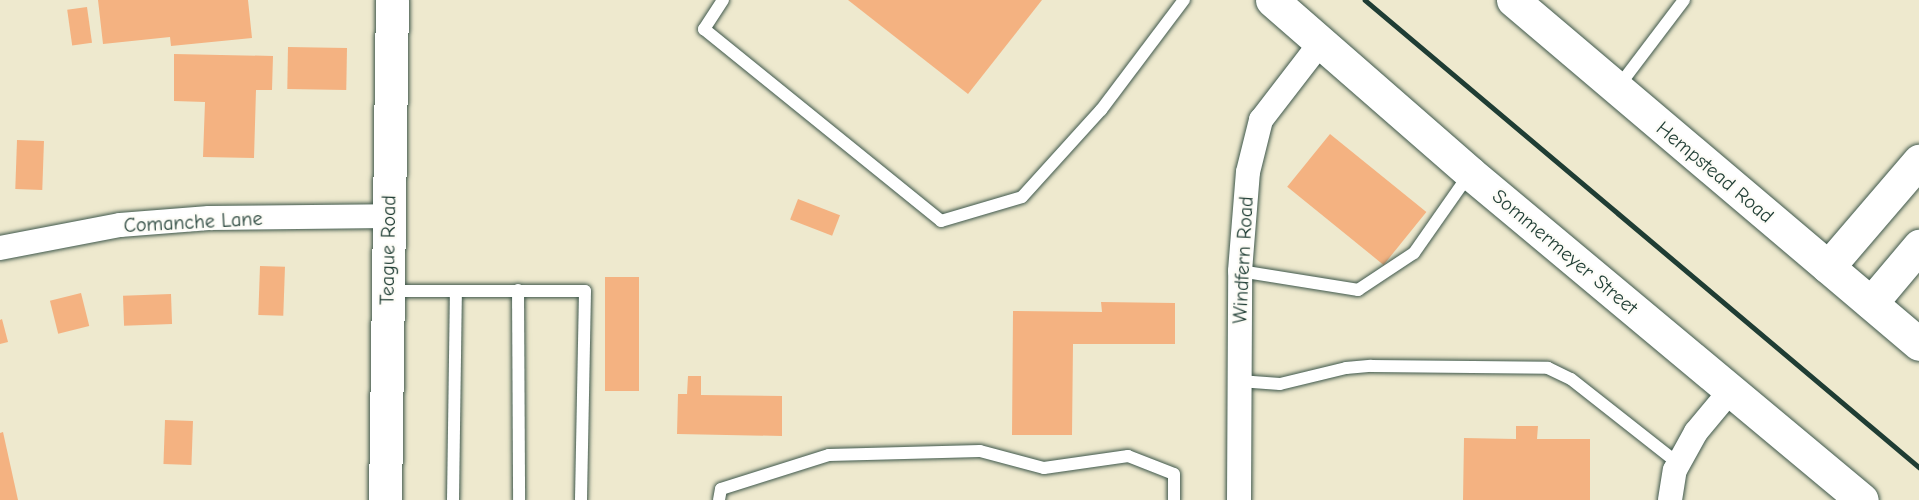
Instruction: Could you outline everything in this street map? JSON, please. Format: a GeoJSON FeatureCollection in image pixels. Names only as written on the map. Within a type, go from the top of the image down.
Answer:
{"type":"FeatureCollection","features":[{"type":"Feature","properties":{"kind":"street","name":"Teague Road"},"geometry":{"type":"LineString","coordinates":[[385,500],[392,0]]}},
{"type":"Feature","properties":{"kind":"street","name":"Sommermeyer Street"},"geometry":{"type":"LineString","coordinates":[[1272,0],[1470,173],[1862,500]]}},
{"type":"Feature","properties":{"kind":"street","name":"Hempstead Road"},"geometry":{"type":"LineString","coordinates":[[1513,0],[1919,344]]}},
{"type":"Feature","properties":{"kind":"street","name":"Windfern Road"},"geometry":{"type":"LineString","coordinates":[[1239,500],[1240,271],[1248,172],[1262,120],[1321,42]]}},
{"type":"Feature","properties":{"kind":"street"},"geometry":{"type":"LineString","coordinates":[[1828,267],[1919,161]]}},
{"type":"Feature","properties":{"kind":"street","name":"Comanche Lane"},"geometry":{"type":"LineString","coordinates":[[0,248],[120,225],[209,218],[388,216]]}},
{"type":"Feature","properties":{"kind":"street"},"geometry":{"type":"LineString","coordinates":[[1871,303],[1919,246]]}},
{"type":"Feature","properties":{"kind":"street"},"geometry":{"type":"LineString","coordinates":[[1670,500],[1678,464],[1696,432],[1731,390]]}},
{"type":"Feature","properties":{"kind":"lane"},"geometry":{"type":"LineString","coordinates":[[723,0],[704,29],[941,221],[1022,197],[1101,110],[1185,0]]}},
{"type":"Feature","properties":{"kind":"lane"},"geometry":{"type":"LineString","coordinates":[[1616,89],[1684,0]]}},
{"type":"Feature","properties":{"kind":"lane"},"geometry":{"type":"LineString","coordinates":[[1240,271],[1358,290],[1414,253],[1470,173]]}},
{"type":"Feature","properties":{"kind":"lane"},"geometry":{"type":"LineString","coordinates":[[518,290],[519,500]]}},
{"type":"Feature","properties":{"kind":"lane"},"geometry":{"type":"LineString","coordinates":[[387,291],[585,291],[581,500]]}},
{"type":"Feature","properties":{"kind":"lane"},"geometry":{"type":"LineString","coordinates":[[453,500],[456,292]]}},
{"type":"Feature","properties":{"kind":"lane"},"geometry":{"type":"LineString","coordinates":[[1239,381],[1280,384],[1346,368],[1371,366],[1548,368],[1571,379],[1678,464]]}},
{"type":"Feature","properties":{"kind":"lane"},"geometry":{"type":"LineString","coordinates":[[719,500],[721,489],[829,455],[980,451],[1044,468],[1128,456],[1174,474],[1174,500]]}},
{"type":"Feature","properties":{"kind":"building"},"geometry":{"type":"Polygon","coordinates":[[[98,0],[248,0],[252,38],[171,46],[170,37],[103,44],[98,0]]]}},
{"type":"Feature","properties":{"kind":"building"},"geometry":{"type":"Polygon","coordinates":[[[848,0],[1042,0],[968,94],[848,0]]]}},
{"type":"Feature","properties":{"kind":"building"},"geometry":{"type":"Polygon","coordinates":[[[87,7],[92,43],[72,45],[67,10],[87,7]]]}},
{"type":"Feature","properties":{"kind":"building"},"geometry":{"type":"Polygon","coordinates":[[[288,47],[347,48],[346,90],[287,89],[288,47]]]}},
{"type":"Feature","properties":{"kind":"building"},"geometry":{"type":"Polygon","coordinates":[[[174,54],[273,56],[272,90],[256,90],[254,158],[203,157],[205,102],[174,101],[174,54]]]}},
{"type":"Feature","properties":{"kind":"building"},"geometry":{"type":"Polygon","coordinates":[[[1330,134],[1426,212],[1384,265],[1287,187],[1330,134]]]}},
{"type":"Feature","properties":{"kind":"building"},"geometry":{"type":"Polygon","coordinates":[[[17,140],[44,141],[42,190],[15,189],[17,140]]]}},
{"type":"Feature","properties":{"kind":"building"},"geometry":{"type":"Polygon","coordinates":[[[798,199],[840,215],[832,236],[790,220],[798,199]]]}},
{"type":"Feature","properties":{"kind":"building"},"geometry":{"type":"Polygon","coordinates":[[[260,266],[285,267],[283,316],[258,315],[260,266]]]}},
{"type":"Feature","properties":{"kind":"building"},"geometry":{"type":"Polygon","coordinates":[[[605,277],[639,277],[639,391],[605,391],[605,277]]]}},
{"type":"Feature","properties":{"kind":"building"},"geometry":{"type":"Polygon","coordinates":[[[81,293],[89,326],[58,334],[50,301],[81,293]]]}},
{"type":"Feature","properties":{"kind":"building"},"geometry":{"type":"Polygon","coordinates":[[[171,294],[172,324],[124,326],[123,296],[171,294]]]}},
{"type":"Feature","properties":{"kind":"building"},"geometry":{"type":"Polygon","coordinates":[[[1101,302],[1175,303],[1175,344],[1073,344],[1072,435],[1012,435],[1013,311],[1102,312],[1101,302]]]}},
{"type":"Feature","properties":{"kind":"building"},"geometry":{"type":"Polygon","coordinates":[[[2,319],[8,342],[0,344],[0,320],[2,319]]]}},
{"type":"Feature","properties":{"kind":"building"},"geometry":{"type":"Polygon","coordinates":[[[688,376],[701,376],[701,395],[782,396],[782,436],[677,434],[678,394],[687,394],[688,376]]]}},
{"type":"Feature","properties":{"kind":"building"},"geometry":{"type":"Polygon","coordinates":[[[165,420],[193,421],[191,465],[163,464],[165,420]]]}},
{"type":"Feature","properties":{"kind":"building"},"geometry":{"type":"Polygon","coordinates":[[[1516,426],[1538,426],[1537,439],[1590,439],[1590,500],[1463,500],[1464,438],[1516,439],[1516,426]]]}},
{"type":"Feature","properties":{"kind":"building"},"geometry":{"type":"Polygon","coordinates":[[[3,432],[18,500],[0,500],[0,433],[3,432]]]}},
{"type":"Feature","properties":{"kind":"railway"},"geometry":{"type":"LineString","coordinates":[[1365,0],[1919,467]]}}]}
